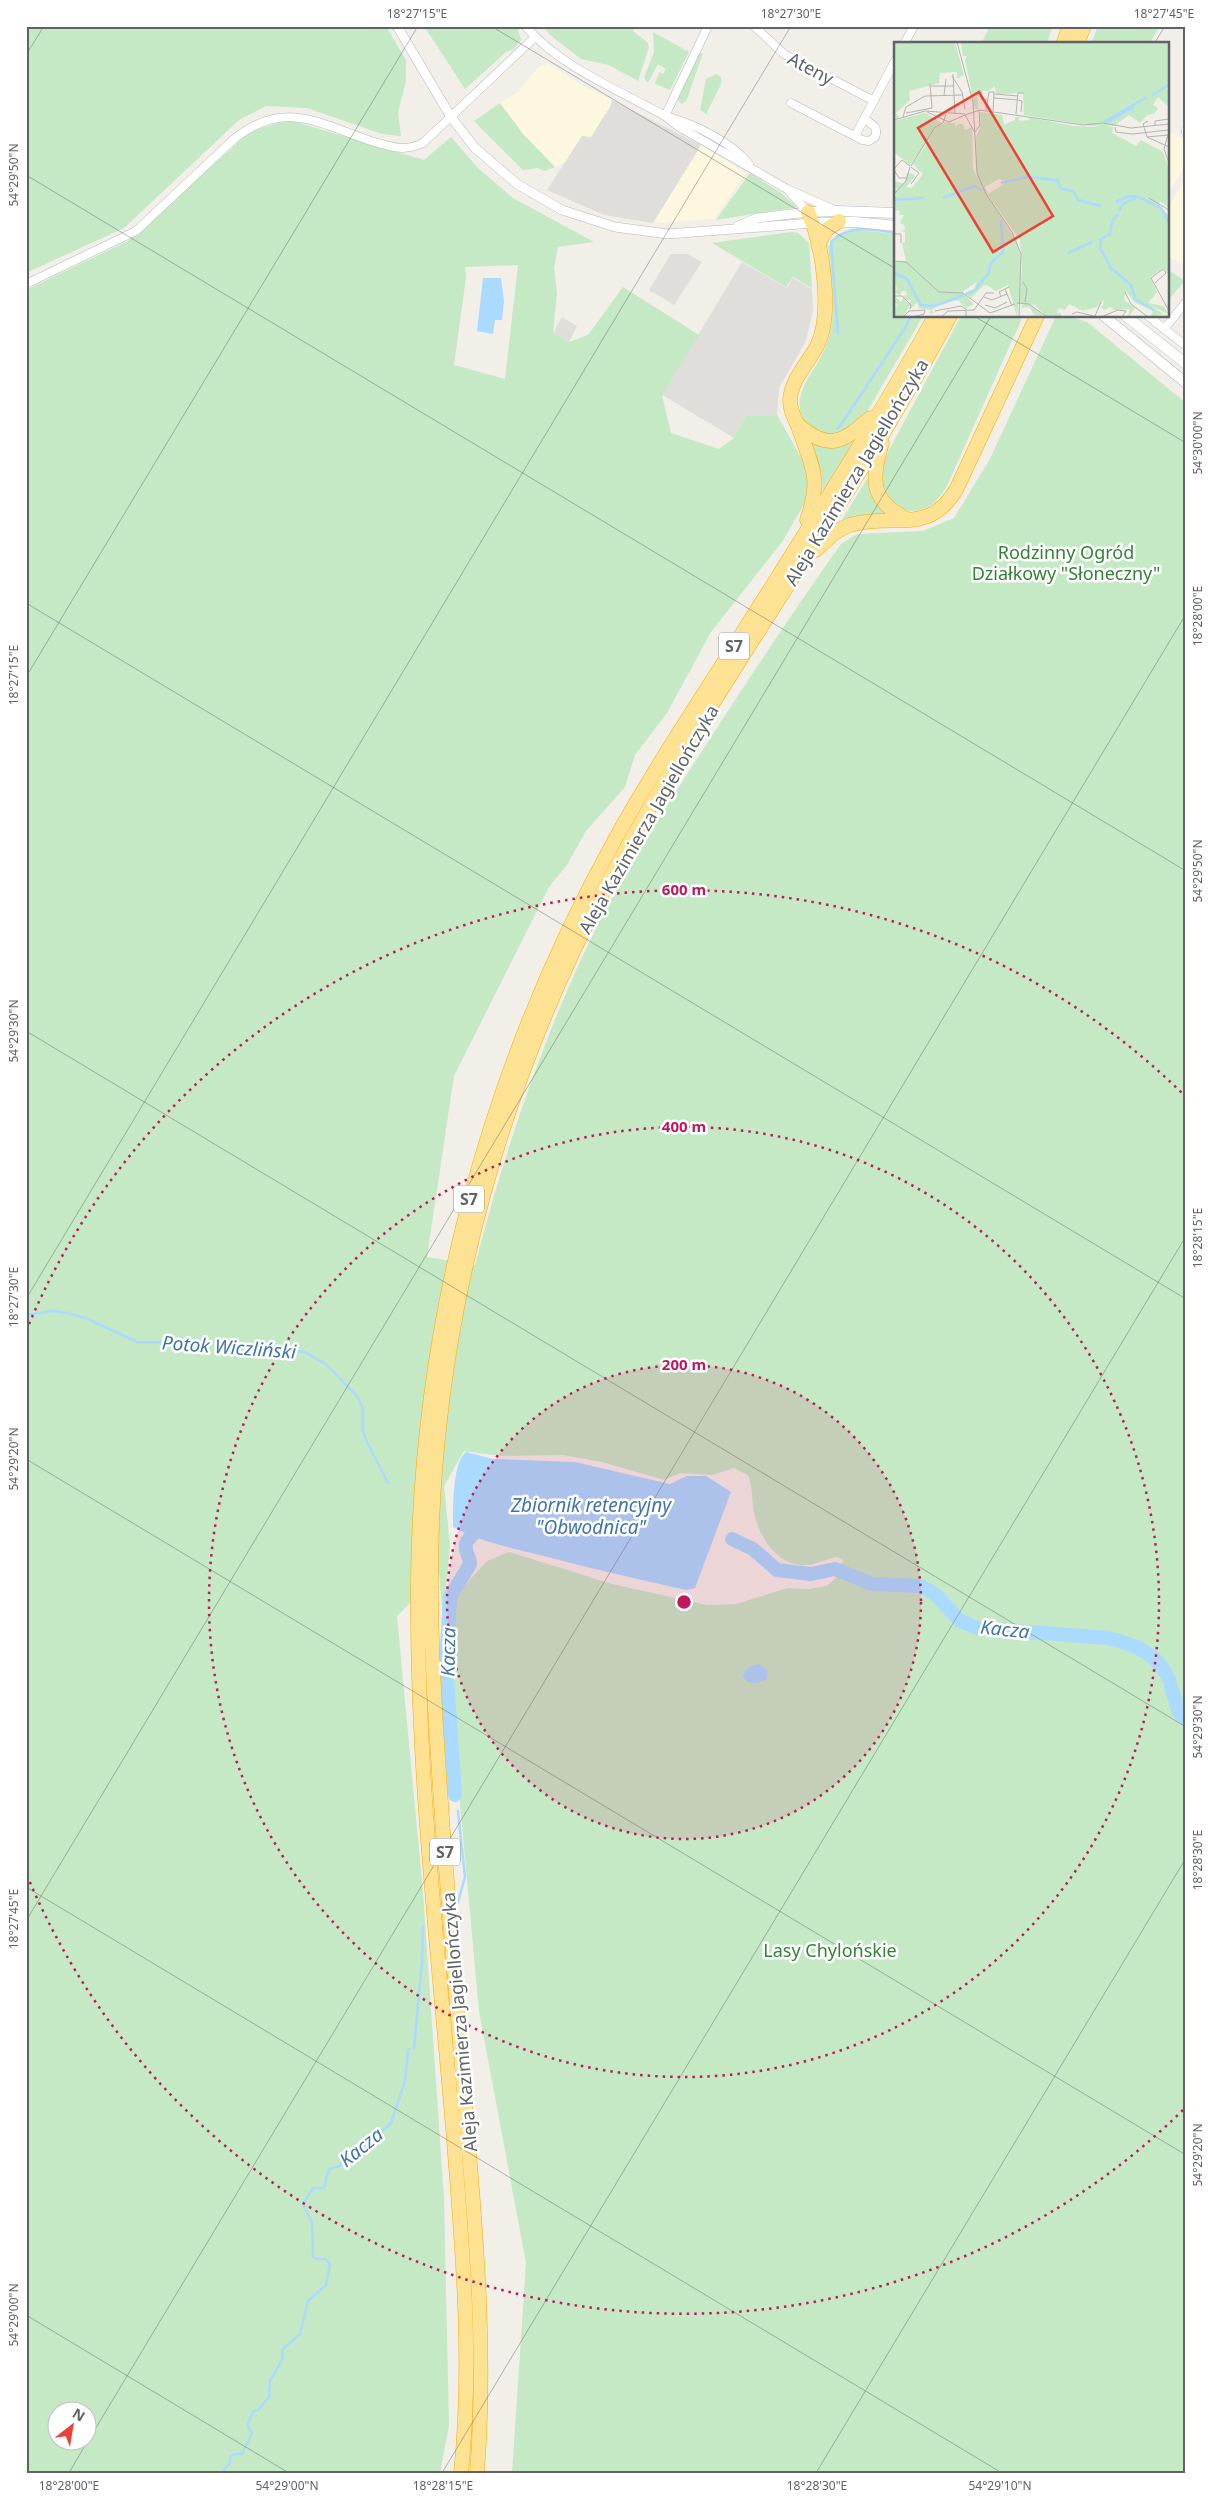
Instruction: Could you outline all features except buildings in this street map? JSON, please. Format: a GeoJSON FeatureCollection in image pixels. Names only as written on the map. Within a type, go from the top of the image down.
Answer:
{"type":"FeatureCollection","features":[{"type":"Feature","properties":{"kind":"highway"},"geometry":{"type":"LineString","coordinates":[[1064,42],[1070,26]]}},
{"type":"Feature","properties":{"kind":"highway"},"geometry":{"type":"LineString","coordinates":[[1078,42],[1084,26]]}},
{"type":"Feature","properties":{"kind":"highway"},"geometry":{"type":"LineString","coordinates":[[818,245],[826,230],[838,216]]}},
{"type":"Feature","properties":{"kind":"highway"},"geometry":{"type":"LineString","coordinates":[[800,542],[816,490],[813,466],[791,408],[791,396],[798,377],[816,346],[824,324],[825,295],[818,245],[810,217]]}},
{"type":"Feature","properties":{"kind":"highway","name":"Aleja Kazimierza Jagiellończyka"},"geometry":{"type":"LineString","coordinates":[[461,2473],[467,2376],[461,2231],[423,1756],[418,1652],[421,1480],[438,1340],[458,1243],[494,1113],[524,1032],[568,930],[646,785],[884,406],[933,318]]}},
{"type":"Feature","properties":{"kind":"highway","name":"Aleja Kazimierza Jagiellończyka"},"geometry":{"type":"LineString","coordinates":[[477,2473],[482,2361],[478,2262],[436,1745],[432,1643],[432,1524],[440,1422],[447,1365],[462,1282],[484,1193],[509,1112],[561,980],[603,891],[663,785],[890,419],[949,318]]}},
{"type":"Feature","properties":{"kind":"highway"},"geometry":{"type":"LineString","coordinates":[[802,562],[831,535],[844,527],[864,522],[907,520],[931,516],[942,509],[951,498],[1035,318]]}},
{"type":"Feature","properties":{"kind":"highway"},"geometry":{"type":"LineString","coordinates":[[796,423],[813,436],[832,441],[842,440],[858,430],[884,406]]}},
{"type":"Feature","properties":{"kind":"highway"},"geometry":{"type":"LineString","coordinates":[[890,419],[876,463],[874,483],[877,492],[889,509],[907,520]]}},
{"type":"Feature","properties":{"kind":"main road"},"geometry":{"type":"LineString","coordinates":[[810,217],[894,213]]}},
{"type":"Feature","properties":{"kind":"main road"},"geometry":{"type":"LineString","coordinates":[[838,216],[894,226]]}},
{"type":"Feature","properties":{"kind":"main road"},"geometry":{"type":"LineString","coordinates":[[1106,318],[1186,383]]}},
{"type":"Feature","properties":{"kind":"main road"},"geometry":{"type":"LineString","coordinates":[[1128,318],[1186,364]]}},
{"type":"Feature","properties":{"kind":"street"},"geometry":{"type":"LineString","coordinates":[[398,26],[451,117],[475,148],[504,174],[544,200],[580,217],[622,228],[668,234],[736,227],[757,218],[810,217]]}},
{"type":"Feature","properties":{"kind":"street"},"geometry":{"type":"LineString","coordinates":[[525,26],[535,37],[578,70],[665,116],[676,125],[838,216]]}},
{"type":"Feature","properties":{"kind":"street"},"geometry":{"type":"LineString","coordinates":[[665,116],[708,26]]}},
{"type":"Feature","properties":{"kind":"street","name":"Ateny"},"geometry":{"type":"LineString","coordinates":[[754,26],[784,54],[874,101]]}},
{"type":"Feature","properties":{"kind":"street"},"geometry":{"type":"LineString","coordinates":[[905,42],[914,26]]}},
{"type":"Feature","properties":{"kind":"street"},"geometry":{"type":"LineString","coordinates":[[26,284],[136,231],[234,139],[260,122],[281,116],[293,116],[395,149],[403,149],[423,143],[535,37]]}},
{"type":"Feature","properties":{"kind":"street"},"geometry":{"type":"LineString","coordinates":[[855,136],[894,63]]}},
{"type":"Feature","properties":{"kind":"street"},"geometry":{"type":"LineString","coordinates":[[791,103],[867,142],[875,137],[875,127],[864,119]]}},
{"type":"Feature","properties":{"kind":"street"},"geometry":{"type":"LineString","coordinates":[[788,189],[810,217]]}},
{"type":"Feature","properties":{"kind":"street"},"geometry":{"type":"LineString","coordinates":[[1164,329],[1186,302]]}},
{"type":"Feature","properties":{"kind":"street"},"geometry":{"type":"LineString","coordinates":[[1150,318],[1186,346]]}},
{"type":"Feature","properties":{"kind":"shaded area"},"geometry":{"type":"Polygon","coordinates":[[[548,63],[583,86],[612,100],[610,107],[591,137],[582,136],[568,160],[555,167],[523,134],[500,103],[518,92],[538,68],[548,63]]]}},
{"type":"Feature","properties":{"kind":"shaded area"},"geometry":{"type":"Polygon","coordinates":[[[612,100],[701,145],[653,223],[604,215],[547,190],[582,136],[591,137],[610,107],[612,100]]]}},
{"type":"Feature","properties":{"kind":"shaded area"},"geometry":{"type":"Polygon","coordinates":[[[1170,131],[1186,141],[1186,165],[1170,190],[1170,131]]]}},
{"type":"Feature","properties":{"kind":"shaded area"},"geometry":{"type":"Polygon","coordinates":[[[701,145],[746,173],[714,219],[653,223],[701,145]]]}},
{"type":"Feature","properties":{"kind":"shaded area"},"geometry":{"type":"Polygon","coordinates":[[[1186,178],[1186,267],[1170,257],[1170,204],[1186,178]]]}},
{"type":"Feature","properties":{"kind":"shaded area"},"geometry":{"type":"Polygon","coordinates":[[[671,254],[687,254],[702,262],[674,305],[649,290],[671,254]]]}},
{"type":"Feature","properties":{"kind":"shaded area"},"geometry":{"type":"Polygon","coordinates":[[[742,262],[787,288],[793,278],[812,289],[813,311],[806,341],[779,388],[777,415],[746,416],[734,438],[662,395],[742,262]]]}},
{"type":"Feature","properties":{"kind":"shaded area"},"geometry":{"type":"Polygon","coordinates":[[[562,317],[577,326],[569,342],[553,333],[562,317]]]}},
{"type":"Feature","properties":{"kind":"green space"},"geometry":{"type":"Polygon","coordinates":[[[26,26],[386,26],[406,60],[406,81],[398,112],[401,136],[382,134],[307,108],[266,106],[239,120],[124,228],[26,273],[26,26]]]}},
{"type":"Feature","properties":{"kind":"green space"},"geometry":{"type":"Polygon","coordinates":[[[424,26],[517,26],[521,40],[513,50],[506,52],[465,89],[424,26]]]}},
{"type":"Feature","properties":{"kind":"green space"},"geometry":{"type":"Polygon","coordinates":[[[543,26],[634,26],[633,31],[647,42],[649,47],[638,81],[609,65],[581,59],[549,34],[543,26]]]}},
{"type":"Feature","properties":{"kind":"green space"},"geometry":{"type":"Polygon","coordinates":[[[990,26],[1053,26],[1047,42],[982,42],[990,26]]]}},
{"type":"Feature","properties":{"kind":"green space"},"geometry":{"type":"Polygon","coordinates":[[[1098,26],[1160,26],[1150,42],[1092,42],[1098,26]]]}},
{"type":"Feature","properties":{"kind":"green space"},"geometry":{"type":"Polygon","coordinates":[[[653,32],[689,52],[670,90],[655,84],[659,72],[663,74],[666,69],[658,64],[649,81],[647,82],[644,78],[654,52],[653,32]]]}},
{"type":"Feature","properties":{"kind":"green space"},"geometry":{"type":"Polygon","coordinates":[[[703,53],[686,102],[681,104],[678,99],[699,54],[703,53]]]}},
{"type":"Feature","properties":{"kind":"green space"},"geometry":{"type":"Polygon","coordinates":[[[716,74],[721,77],[722,82],[707,112],[708,115],[700,110],[706,79],[716,74]]]}},
{"type":"Feature","properties":{"kind":"green space"},"geometry":{"type":"Polygon","coordinates":[[[500,103],[523,134],[555,167],[544,171],[538,168],[523,170],[474,121],[500,103]]]}},
{"type":"Feature","properties":{"kind":"green space"},"geometry":{"type":"Polygon","coordinates":[[[289,120],[424,160],[451,137],[478,168],[513,198],[594,242],[558,247],[554,268],[557,293],[553,333],[569,342],[588,335],[623,287],[699,335],[662,395],[671,433],[719,449],[734,438],[746,416],[777,415],[803,461],[810,487],[807,499],[782,542],[711,632],[667,713],[635,755],[625,787],[586,831],[567,865],[549,887],[454,1076],[427,1257],[475,1265],[502,1169],[534,1073],[552,1026],[593,934],[653,827],[747,681],[841,544],[857,534],[923,531],[954,518],[990,459],[1055,318],[1074,318],[1087,322],[1186,403],[1186,2473],[512,2473],[526,2263],[479,2011],[439,1574],[397,1616],[423,1892],[444,2199],[449,2426],[440,2473],[26,2473],[26,290],[128,241],[251,131],[289,120]],[[518,265],[465,267],[466,277],[454,365],[505,379],[518,265]],[[464,1451],[444,1486],[450,1546],[446,1589],[448,1597],[453,1598],[487,1561],[509,1552],[612,1584],[707,1605],[736,1604],[788,1588],[809,1589],[827,1586],[836,1578],[843,1560],[838,1557],[808,1565],[798,1565],[781,1557],[767,1544],[758,1526],[748,1475],[734,1468],[712,1475],[680,1473],[664,1480],[602,1462],[563,1455],[500,1456],[464,1451]]]}},
{"type":"Feature","properties":{"kind":"green space"},"geometry":{"type":"Polygon","coordinates":[[[750,173],[781,193],[797,207],[716,220],[750,173]]]}},
{"type":"Feature","properties":{"kind":"green space"},"geometry":{"type":"Polygon","coordinates":[[[858,230],[894,234],[894,318],[922,318],[865,415],[855,428],[829,436],[804,423],[800,412],[800,402],[802,392],[822,356],[830,334],[833,297],[828,246],[841,234],[858,230]]]}},
{"type":"Feature","properties":{"kind":"green space"},"geometry":{"type":"Polygon","coordinates":[[[791,232],[798,233],[809,243],[812,288],[793,277],[786,287],[712,243],[791,232]]]}},
{"type":"Feature","properties":{"kind":"green space"},"geometry":{"type":"Polygon","coordinates":[[[1170,271],[1185,281],[1170,298],[1170,271]]]}},
{"type":"Feature","properties":{"kind":"green space"},"geometry":{"type":"Polygon","coordinates":[[[960,318],[1022,318],[946,488],[938,499],[928,507],[911,511],[897,505],[891,499],[886,492],[882,476],[883,466],[889,450],[960,318]]]}},
{"type":"Feature","properties":{"kind":"green space"},"geometry":{"type":"Polygon","coordinates":[[[805,435],[836,447],[854,441],[823,491],[821,470],[805,435]]]}},
{"type":"Feature","properties":{"kind":"green space"},"geometry":{"type":"Polygon","coordinates":[[[869,476],[891,516],[840,523],[869,476]]]}},
{"type":"Feature","properties":{"kind":"water"},"geometry":{"type":"Polygon","coordinates":[[[483,278],[501,278],[504,301],[502,320],[495,320],[493,334],[477,331],[483,278]]]}},
{"type":"Feature","properties":{"kind":"water","name":"Zbiornik retencyjny \"Obwodnica\""},"geometry":{"type":"Polygon","coordinates":[[[466,1452],[493,1459],[575,1462],[670,1484],[687,1476],[706,1476],[731,1492],[695,1588],[686,1590],[507,1547],[474,1537],[453,1527],[453,1499],[456,1476],[461,1458],[466,1452]]]}},
{"type":"Feature","properties":{"kind":"water"},"geometry":{"type":"Polygon","coordinates":[[[759,1664],[768,1671],[767,1679],[757,1683],[747,1682],[743,1677],[745,1671],[751,1666],[759,1664]]]}},
{"type":"Feature","properties":{"kind":"waterway"},"geometry":{"type":"LineString","coordinates":[[838,333],[831,242],[845,232],[853,230],[870,229],[894,233]]}},
{"type":"Feature","properties":{"kind":"waterway"},"geometry":{"type":"LineString","coordinates":[[838,429],[910,318]]}},
{"type":"Feature","properties":{"kind":"waterway","name":"Potok Wiczliński"},"geometry":{"type":"LineString","coordinates":[[26,1315],[53,1311],[67,1313],[88,1319],[137,1342],[214,1343],[237,1349],[261,1347],[305,1352],[327,1365],[356,1395],[363,1408],[363,1431],[388,1483]]}},
{"type":"Feature","properties":{"kind":"waterway","name":"Kacza"},"geometry":{"type":"LineString","coordinates":[[455,1795],[446,1664],[450,1597],[470,1564],[466,1544],[477,1529],[480,1521]]}},
{"type":"Feature","properties":{"kind":"waterway","name":"Kacza"},"geometry":{"type":"LineString","coordinates":[[732,1539],[753,1549],[777,1570],[811,1574],[835,1569],[872,1584],[921,1586],[936,1595],[960,1621],[977,1628],[1109,1638],[1119,1641],[1137,1647],[1152,1656],[1169,1679]]}},
{"type":"Feature","properties":{"kind":"waterway","name":"Kacza"},"geometry":{"type":"LineString","coordinates":[[1171,1687],[1179,1712],[1186,1719]]}},
{"type":"Feature","properties":{"kind":"waterway","name":"Kacza"},"geometry":{"type":"LineString","coordinates":[[458,1811],[465,1877],[458,1902]]}},
{"type":"Feature","properties":{"kind":"waterway","name":"Kacza"},"geometry":{"type":"LineString","coordinates":[[414,2048],[422,1962],[423,1926]]}},
{"type":"Feature","properties":{"kind":"waterway","name":"Kacza"},"geometry":{"type":"LineString","coordinates":[[221,2473],[230,2463],[230,2457],[234,2454],[242,2454],[252,2433],[247,2425],[254,2411],[258,2410],[269,2397],[270,2381],[283,2358],[282,2350],[300,2334],[308,2301],[326,2285],[330,2264],[326,2259],[313,2257],[312,2223],[303,2204],[313,2188],[324,2188],[329,2169],[340,2166],[345,2156],[352,2151],[358,2153],[391,2123],[405,2081],[408,2050],[410,2049]]}},
{"type":"Feature","properties":{"kind":"park label","name":"Rodzinny Ogród Działkowy \"Słoneczny\""},"geometry":{"type":"Point","coordinates":[1066,562]}},
{"type":"Feature","properties":{"kind":"park label","name":"Lasy Chylońskie"},"geometry":{"type":"Point","coordinates":[830,1950]}}]}
